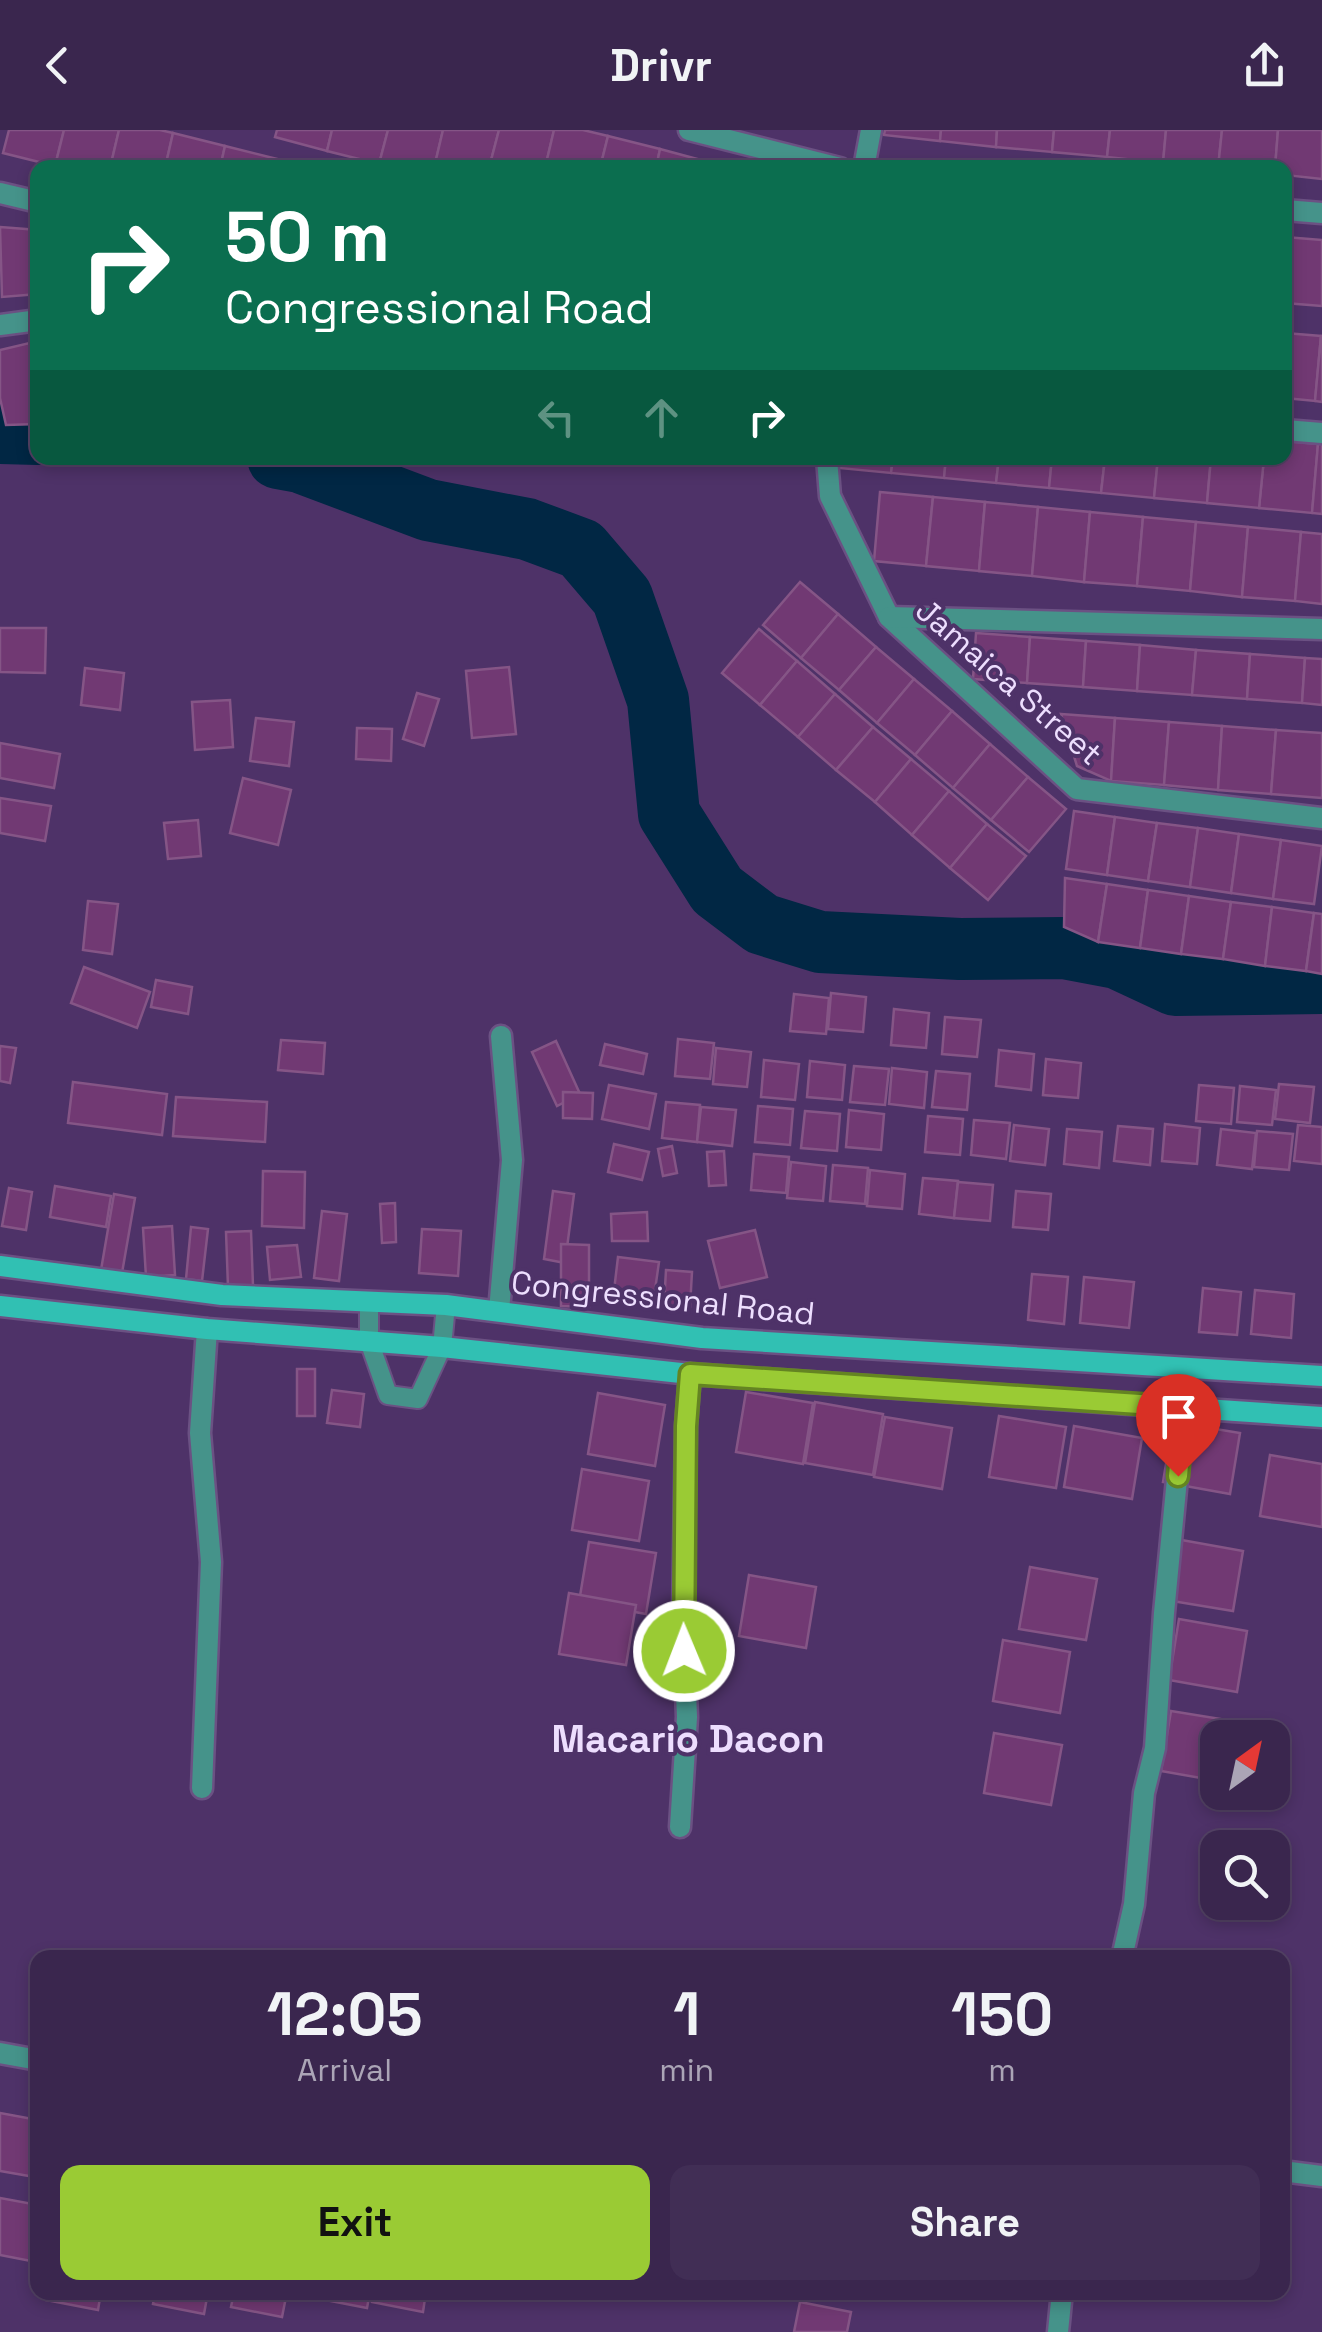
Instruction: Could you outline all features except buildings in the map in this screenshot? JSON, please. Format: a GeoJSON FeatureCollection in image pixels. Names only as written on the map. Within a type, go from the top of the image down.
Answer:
{"type":"FeatureCollection","features":[{"type":"Feature","properties":{"kind":"main road","name":"Congressional Road"},"geometry":{"type":"LineString","coordinates":[[0,1266],[222,1294],[499,1311],[702,1338],[1322,1376]]}},
{"type":"Feature","properties":{"kind":"main road"},"geometry":{"type":"LineString","coordinates":[[0,1306],[690,1374],[1322,1416]]}},
{"type":"Feature","properties":{"kind":"street"},"geometry":{"type":"LineString","coordinates":[[689,130],[808,160]]}},
{"type":"Feature","properties":{"kind":"street"},"geometry":{"type":"LineString","coordinates":[[865,160],[870,130]]}},
{"type":"Feature","properties":{"kind":"street"},"geometry":{"type":"LineString","coordinates":[[0,192],[30,200]]}},
{"type":"Feature","properties":{"kind":"street"},"geometry":{"type":"LineString","coordinates":[[1292,211],[1322,213]]}},
{"type":"Feature","properties":{"kind":"street"},"geometry":{"type":"LineString","coordinates":[[0,325],[30,320]]}},
{"type":"Feature","properties":{"kind":"street"},"geometry":{"type":"LineString","coordinates":[[1292,431],[1322,433]]}},
{"type":"Feature","properties":{"kind":"street","name":"Jamaica Street"},"geometry":{"type":"LineString","coordinates":[[827,465],[830,496],[889,617],[1077,790],[1322,818]]}},
{"type":"Feature","properties":{"kind":"street"},"geometry":{"type":"LineString","coordinates":[[889,617],[1322,629]]}},
{"type":"Feature","properties":{"kind":"street"},"geometry":{"type":"LineString","coordinates":[[499,1311],[512,1160],[500,1036]]}},
{"type":"Feature","properties":{"kind":"street"},"geometry":{"type":"LineString","coordinates":[[202,1788],[211,1591],[200,1433],[207,1329]]}},
{"type":"Feature","properties":{"kind":"street"},"geometry":{"type":"LineString","coordinates":[[680,1828],[687,1718],[684,1584],[690,1374]]}},
{"type":"Feature","properties":{"kind":"street"},"geometry":{"type":"LineString","coordinates":[[1124,1950],[1134,1904],[1144,1793],[1156,1748],[1184,1407]]}},
{"type":"Feature","properties":{"kind":"street"},"geometry":{"type":"LineString","coordinates":[[0,2052],[30,2058]]}},
{"type":"Feature","properties":{"kind":"street"},"geometry":{"type":"LineString","coordinates":[[1290,2172],[1322,2176]]}},
{"type":"Feature","properties":{"kind":"street"},"geometry":{"type":"LineString","coordinates":[[1058,2332],[1061,2300]]}},
{"type":"Feature","properties":{"kind":"lane"},"geometry":{"type":"LineString","coordinates":[[369,1302],[369,1340],[388,1394],[418,1399],[442,1347],[446,1306]]}},
{"type":"Feature","properties":{"kind":"waterway"},"geometry":{"type":"LineString","coordinates":[[0,433],[30,434]]}},
{"type":"Feature","properties":{"kind":"waterway"},"geometry":{"type":"LineString","coordinates":[[308,465],[428,510],[527,529],[581,549],[622,597],[658,700],[669,814],[717,890],[762,924],[820,942],[960,949],[1064,948],[1117,958],[1175,985],[1322,983]]}},
{"type":"Feature","properties":{"kind":"district","name":"Macario Dacon"},"geometry":{"type":"Point","coordinates":[688,1739]}},
{"type":"Feature","properties":{"kind":"route"},"geometry":{"type":"LineString","coordinates":[[684,1651],[690,1374],[1184,1407],[1178,1476]]}}]}
